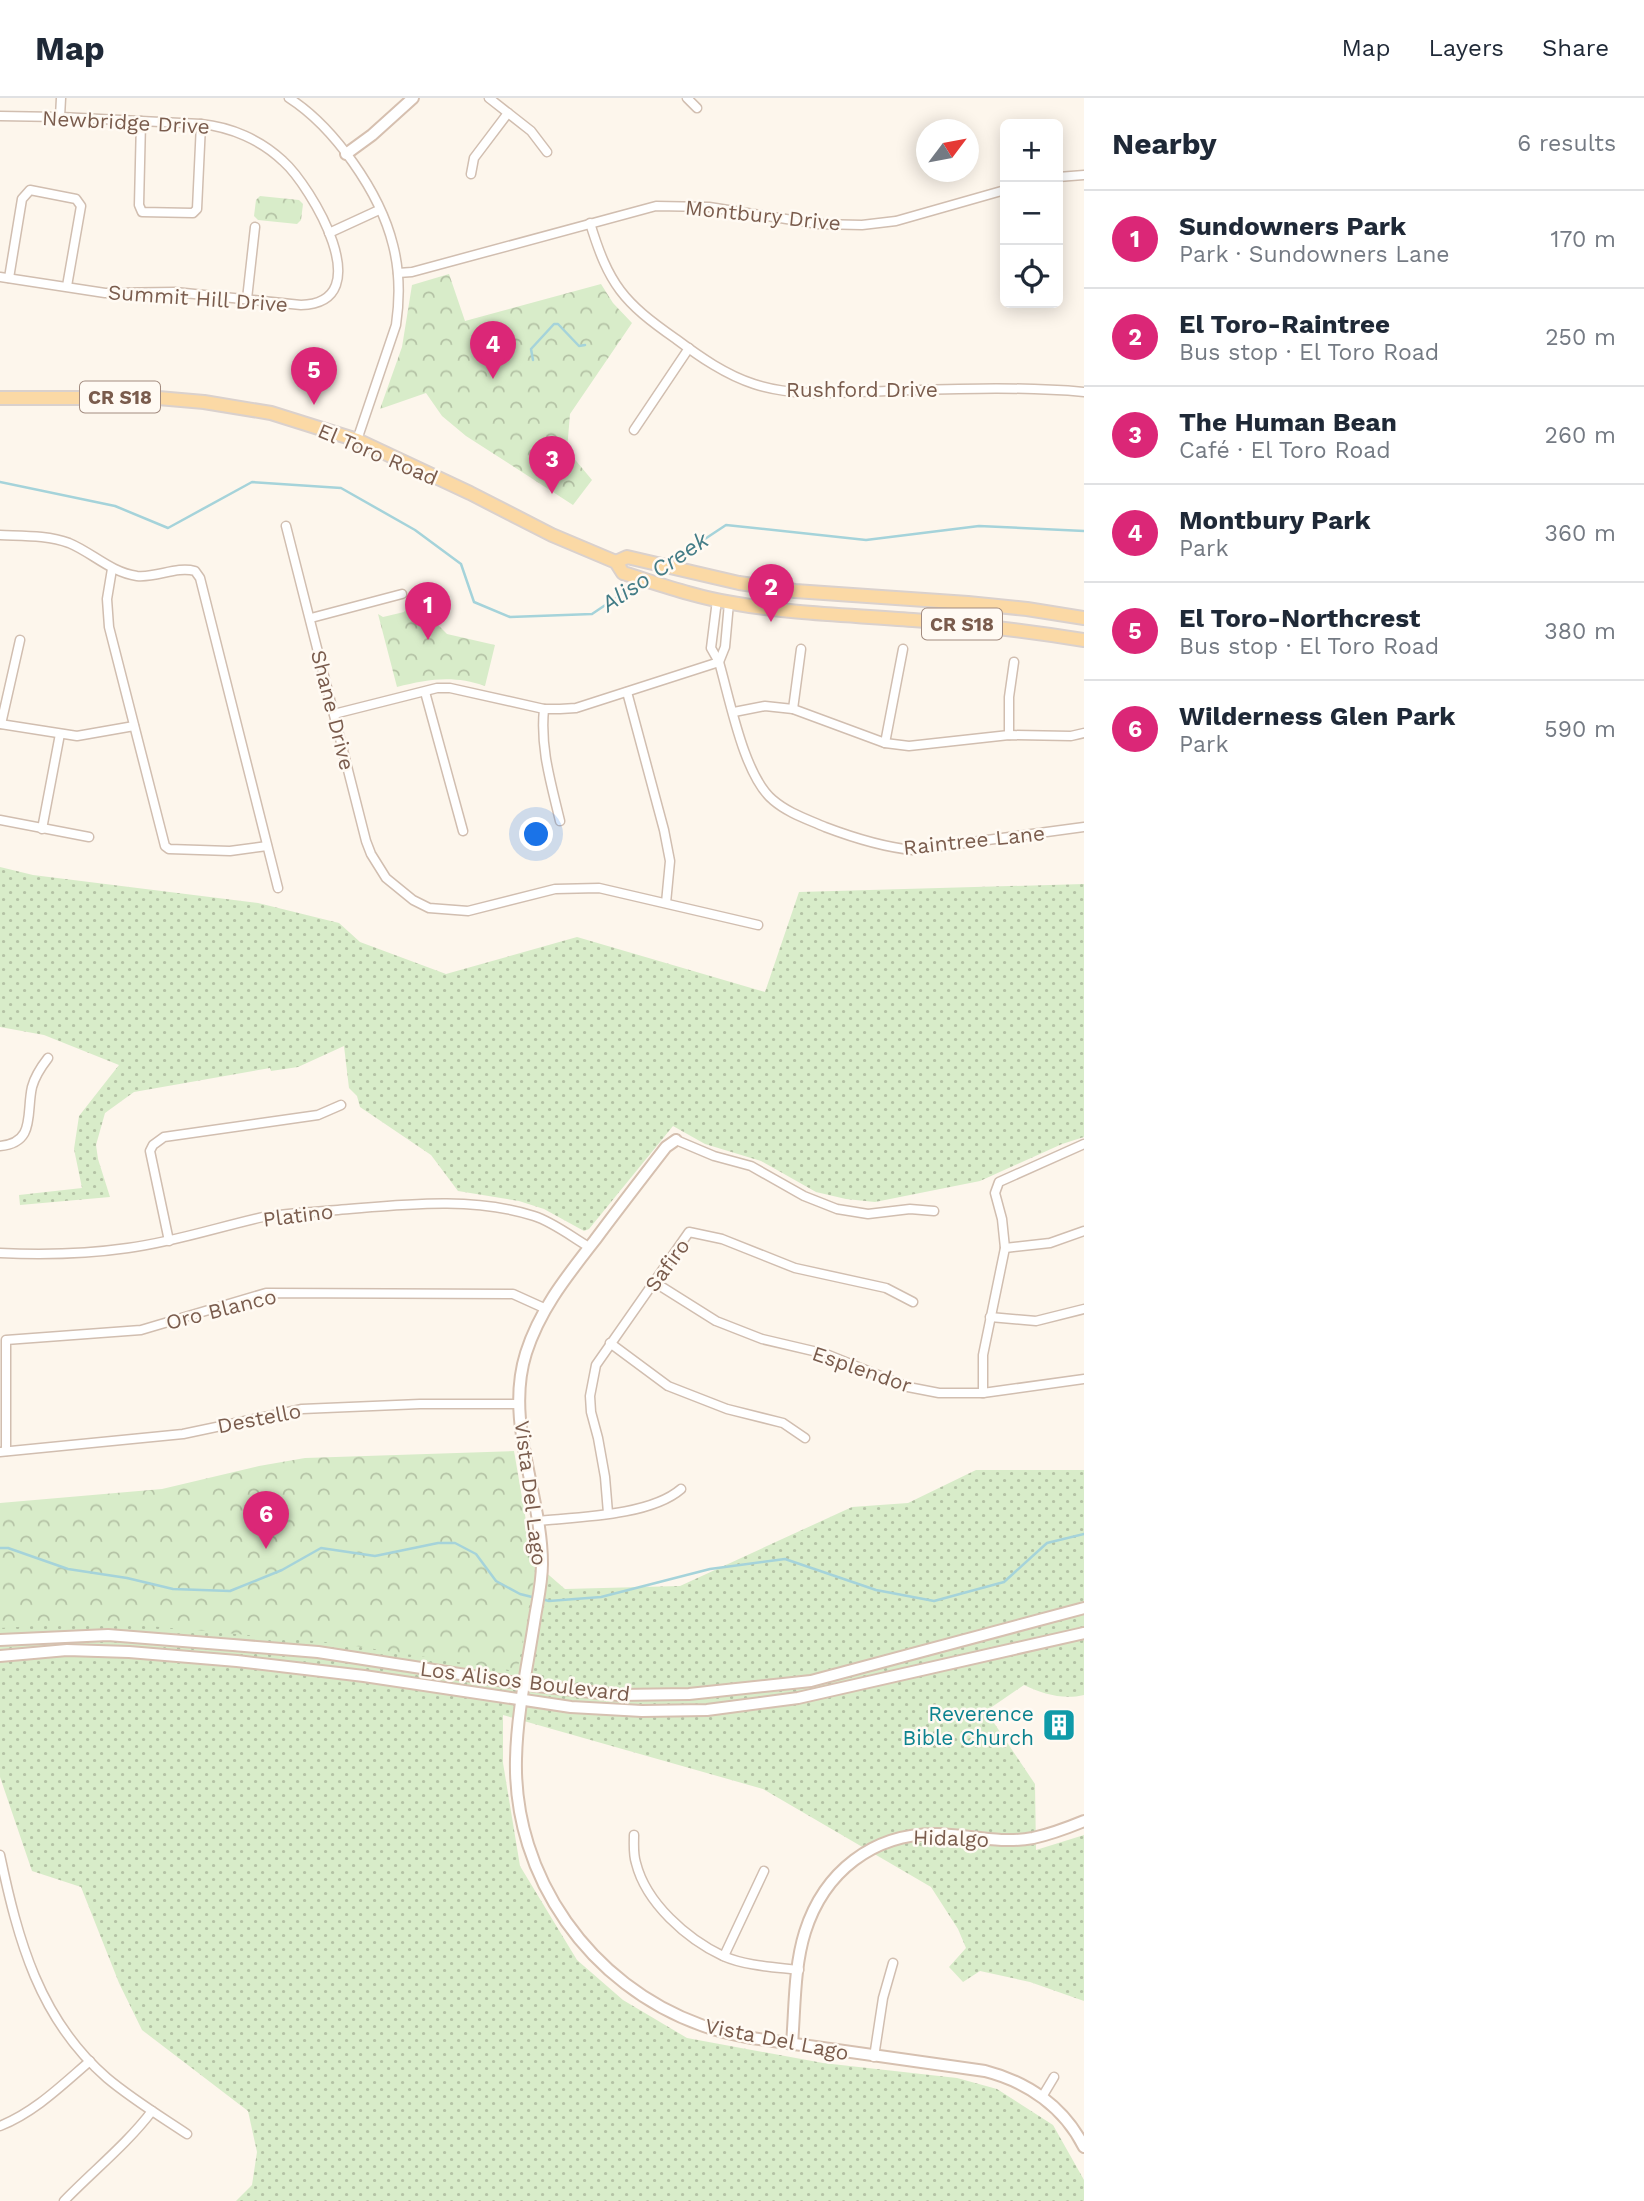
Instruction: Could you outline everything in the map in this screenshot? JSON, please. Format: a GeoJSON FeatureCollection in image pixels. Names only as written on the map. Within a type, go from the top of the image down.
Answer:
{"type":"FeatureCollection","features":[{"type":"Feature","properties":{"kind":"main road"},"geometry":{"type":"LineString","coordinates":[[346,154],[372,135],[412,98]]}},
{"type":"Feature","properties":{"kind":"main road","name":"El Toro Road"},"geometry":{"type":"LineString","coordinates":[[0,398],[158,398],[271,413],[357,440],[552,535],[671,588],[723,601],[811,614],[1018,630],[1084,640]]}},
{"type":"Feature","properties":{"kind":"main road","name":"El Toro Road"},"geometry":{"type":"LineString","coordinates":[[620,567],[627,557],[739,583],[795,592],[968,603],[1084,618]]}},
{"type":"Feature","properties":{"kind":"main road","name":"Vista Del Lago"},"geometry":{"type":"LineString","coordinates":[[676,1140],[666,1147],[544,1308],[526,1354],[520,1378],[519,1404],[542,1563],[516,1760],[520,1815],[541,1878],[552,1902],[576,1936],[620,1980],[679,2016],[724,2032],[874,2057],[985,2071],[1016,2081],[1042,2097],[1065,2117],[1076,2130],[1084,2147]]}},
{"type":"Feature","properties":{"kind":"main road","name":"Los Alisos Boulevard"},"geometry":{"type":"LineString","coordinates":[[0,1640],[108,1635],[318,1652],[525,1684],[618,1695],[689,1694],[811,1681],[1084,1608]]}},
{"type":"Feature","properties":{"kind":"main road","name":"Los Alisos Boulevard"},"geometry":{"type":"LineString","coordinates":[[0,1656],[67,1650],[129,1652],[237,1661],[571,1707],[642,1711],[707,1710],[833,1691],[1084,1633]]}},
{"type":"Feature","properties":{"kind":"main road","name":"Hidalgo"},"geometry":{"type":"LineString","coordinates":[[792,2044],[805,1932],[822,1895],[852,1861],[879,1844],[912,1834],[1002,1840],[1031,1838],[1084,1821]]}},
{"type":"Feature","properties":{"kind":"street"},"geometry":{"type":"LineString","coordinates":[[60,117],[61,98]]}},
{"type":"Feature","properties":{"kind":"street"},"geometry":{"type":"LineString","coordinates":[[289,98],[330,134],[346,154],[379,210],[392,243],[398,274],[397,326],[357,440]]}},
{"type":"Feature","properties":{"kind":"street"},"geometry":{"type":"LineString","coordinates":[[489,98],[531,131],[547,152]]}},
{"type":"Feature","properties":{"kind":"street"},"geometry":{"type":"LineString","coordinates":[[687,98],[696,108]]}},
{"type":"Feature","properties":{"kind":"street"},"geometry":{"type":"LineString","coordinates":[[471,174],[474,158],[508,113]]}},
{"type":"Feature","properties":{"kind":"street","name":"Newbridge Drive"},"geometry":{"type":"LineString","coordinates":[[0,116],[201,124],[223,128],[245,136],[281,159],[307,189],[329,233]]}},
{"type":"Feature","properties":{"kind":"street"},"geometry":{"type":"LineString","coordinates":[[141,121],[139,205],[142,212],[193,213],[197,209],[201,124]]}},
{"type":"Feature","properties":{"kind":"street"},"geometry":{"type":"LineString","coordinates":[[1063,177],[1084,176]]}},
{"type":"Feature","properties":{"kind":"street"},"geometry":{"type":"LineString","coordinates":[[4,278],[22,199],[30,190],[76,199],[81,206],[67,286]]}},
{"type":"Feature","properties":{"kind":"street","name":"Montbury Drive"},"geometry":{"type":"LineString","coordinates":[[398,274],[639,209],[671,205],[709,207],[818,224],[879,224],[1000,191]]}},
{"type":"Feature","properties":{"kind":"street"},"geometry":{"type":"LineString","coordinates":[[329,233],[379,210]]}},
{"type":"Feature","properties":{"kind":"street","name":"Rushford Drive"},"geometry":{"type":"LineString","coordinates":[[590,223],[600,254],[624,297],[654,324],[688,348],[735,377],[757,385],[803,393],[1008,388],[1084,392]]}},
{"type":"Feature","properties":{"kind":"street"},"geometry":{"type":"LineString","coordinates":[[247,299],[255,227]]}},
{"type":"Feature","properties":{"kind":"street","name":"Summit Hill Drive"},"geometry":{"type":"LineString","coordinates":[[4,278],[105,293],[176,292],[301,305],[325,298],[332,290],[339,272],[329,233]]}},
{"type":"Feature","properties":{"kind":"street"},"geometry":{"type":"LineString","coordinates":[[634,430],[688,348]]}},
{"type":"Feature","properties":{"kind":"street","name":"Shane Drive"},"geometry":{"type":"LineString","coordinates":[[286,526],[370,854],[395,887],[413,901],[429,908],[448,911],[468,911],[555,889],[599,888],[758,925]]}},
{"type":"Feature","properties":{"kind":"street"},"geometry":{"type":"LineString","coordinates":[[0,535],[56,539],[70,543],[112,569],[138,576],[155,576],[185,568],[195,571],[200,578],[278,888]]}},
{"type":"Feature","properties":{"kind":"street"},"geometry":{"type":"LineString","coordinates":[[112,569],[107,614],[163,841],[169,849],[230,851],[267,846]]}},
{"type":"Feature","properties":{"kind":"street"},"geometry":{"type":"LineString","coordinates":[[311,618],[402,594]]}},
{"type":"Feature","properties":{"kind":"street","name":"Raintree Lane"},"geometry":{"type":"LineString","coordinates":[[723,601],[712,634],[711,648],[719,662],[750,767],[758,784],[784,809],[848,836],[887,848],[913,850],[1084,827]]}},
{"type":"Feature","properties":{"kind":"street","name":"Raintree Lane"},"geometry":{"type":"LineString","coordinates":[[719,662],[725,635],[723,601]]}},
{"type":"Feature","properties":{"kind":"street"},"geometry":{"type":"LineString","coordinates":[[712,634],[725,635]]}},
{"type":"Feature","properties":{"kind":"street"},"geometry":{"type":"LineString","coordinates":[[20,639],[1,724],[60,734],[91,735],[134,726]]}},
{"type":"Feature","properties":{"kind":"street"},"geometry":{"type":"LineString","coordinates":[[793,709],[801,649]]}},
{"type":"Feature","properties":{"kind":"street"},"geometry":{"type":"LineString","coordinates":[[885,743],[903,649]]}},
{"type":"Feature","properties":{"kind":"street"},"geometry":{"type":"LineString","coordinates":[[334,714],[437,688],[450,688],[544,709],[576,708],[719,662]]}},
{"type":"Feature","properties":{"kind":"street"},"geometry":{"type":"LineString","coordinates":[[1009,735],[1009,696],[1014,662]]}},
{"type":"Feature","properties":{"kind":"street"},"geometry":{"type":"LineString","coordinates":[[626,691],[670,861],[666,903]]}},
{"type":"Feature","properties":{"kind":"street"},"geometry":{"type":"LineString","coordinates":[[425,692],[463,831]]}},
{"type":"Feature","properties":{"kind":"street"},"geometry":{"type":"LineString","coordinates":[[734,712],[765,706],[793,709],[885,743],[909,746],[1009,735],[1071,736],[1084,733]]}},
{"type":"Feature","properties":{"kind":"street"},"geometry":{"type":"LineString","coordinates":[[544,709],[544,756],[560,821]]}},
{"type":"Feature","properties":{"kind":"street"},"geometry":{"type":"LineString","coordinates":[[42,829],[60,734]]}},
{"type":"Feature","properties":{"kind":"street"},"geometry":{"type":"LineString","coordinates":[[0,820],[89,837]]}},
{"type":"Feature","properties":{"kind":"street"},"geometry":{"type":"LineString","coordinates":[[0,1146],[16,1143],[26,1133],[33,1085],[48,1058]]}},
{"type":"Feature","properties":{"kind":"street"},"geometry":{"type":"LineString","coordinates":[[169,1241],[150,1151],[163,1137],[318,1115],[341,1105]]}},
{"type":"Feature","properties":{"kind":"street"},"geometry":{"type":"LineString","coordinates":[[676,1140],[714,1156],[751,1166],[804,1196],[836,1209],[868,1213],[910,1209],[934,1211]]}},
{"type":"Feature","properties":{"kind":"street"},"geometry":{"type":"LineString","coordinates":[[984,1393],[983,1355],[989,1317],[1006,1248],[995,1193],[999,1182],[1084,1144]]}},
{"type":"Feature","properties":{"kind":"street","name":"Platino"},"geometry":{"type":"LineString","coordinates":[[0,1253],[97,1252],[169,1241],[265,1217],[377,1207],[471,1204],[504,1207],[537,1216],[589,1247]]}},
{"type":"Feature","properties":{"kind":"street"},"geometry":{"type":"LineString","coordinates":[[1006,1248],[1050,1243],[1084,1231]]}},
{"type":"Feature","properties":{"kind":"street","name":"Safiro"},"geometry":{"type":"LineString","coordinates":[[608,1513],[605,1477],[591,1412],[590,1396],[596,1366],[689,1232],[722,1239],[814,1273],[887,1288],[913,1301]]}},
{"type":"Feature","properties":{"kind":"street","name":"Esplendor"},"geometry":{"type":"LineString","coordinates":[[654,1282],[716,1321],[762,1339],[826,1354],[908,1387],[939,1393],[984,1393],[1084,1379]]}},
{"type":"Feature","properties":{"kind":"street","name":"Oro Blanco"},"geometry":{"type":"LineString","coordinates":[[3,1451],[6,1340],[141,1330],[266,1293],[513,1294],[544,1308]]}},
{"type":"Feature","properties":{"kind":"street"},"geometry":{"type":"LineString","coordinates":[[989,1317],[1036,1321],[1084,1308]]}},
{"type":"Feature","properties":{"kind":"street"},"geometry":{"type":"LineString","coordinates":[[610,1343],[668,1386],[727,1409],[783,1423],[805,1438]]}},
{"type":"Feature","properties":{"kind":"street","name":"Destello"},"geometry":{"type":"LineString","coordinates":[[3,1451],[183,1434],[302,1409],[420,1404],[519,1404]]}},
{"type":"Feature","properties":{"kind":"street"},"geometry":{"type":"LineString","coordinates":[[537,1521],[608,1513],[660,1503],[681,1489]]}},
{"type":"Feature","properties":{"kind":"street"},"geometry":{"type":"LineString","coordinates":[[634,1835],[635,1860],[640,1875],[656,1901],[680,1928],[724,1956],[745,1963],[799,1970]]}},
{"type":"Feature","properties":{"kind":"street"},"geometry":{"type":"LineString","coordinates":[[1,1861],[20,1942],[34,1979],[54,2015],[69,2037],[106,2077],[187,2134]]}},
{"type":"Feature","properties":{"kind":"street"},"geometry":{"type":"LineString","coordinates":[[724,1956],[764,1871]]}},
{"type":"Feature","properties":{"kind":"street"},"geometry":{"type":"LineString","coordinates":[[874,2057],[883,1998],[893,1964]]}},
{"type":"Feature","properties":{"kind":"street"},"geometry":{"type":"LineString","coordinates":[[0,2126],[41,2102],[90,2061]]}},
{"type":"Feature","properties":{"kind":"street"},"geometry":{"type":"LineString","coordinates":[[1042,2097],[1054,2077]]}},
{"type":"Feature","properties":{"kind":"street"},"geometry":{"type":"LineString","coordinates":[[64,2201],[134,2135],[152,2111]]}},
{"type":"Feature","properties":{"kind":"green space"},"geometry":{"type":"Polygon","coordinates":[[[260,196],[299,200],[303,204],[301,220],[297,224],[258,220],[254,216],[256,200],[260,196]]]}},
{"type":"Feature","properties":{"kind":"green space"},"geometry":{"type":"Polygon","coordinates":[[[449,274],[465,321],[601,284],[613,303],[632,323],[570,414],[567,450],[592,480],[573,505],[466,436],[442,416],[426,393],[380,409],[402,347],[412,285],[449,274]]]}},
{"type":"Feature","properties":{"kind":"green space"},"geometry":{"type":"Polygon","coordinates":[[[417,598],[447,634],[495,645],[485,686],[463,680],[441,679],[397,687],[378,614],[383,617],[404,612],[408,603],[417,598]]]}},
{"type":"Feature","properties":{"kind":"green space"},"geometry":{"type":"Polygon","coordinates":[[[0,867],[33,875],[258,903],[339,923],[360,942],[446,974],[577,937],[765,992],[799,892],[1084,884],[1084,1137],[1062,1144],[980,1181],[875,1202],[816,1192],[761,1161],[705,1144],[673,1126],[589,1229],[584,1231],[544,1209],[519,1201],[458,1191],[431,1155],[360,1107],[357,1096],[349,1088],[344,1046],[298,1067],[271,1071],[270,1068],[134,1092],[105,1113],[96,1145],[110,1197],[20,1205],[19,1195],[82,1188],[74,1149],[79,1116],[119,1065],[44,1035],[0,1027],[0,867]]]}},
{"type":"Feature","properties":{"kind":"green space"},"geometry":{"type":"Polygon","coordinates":[[[514,1451],[535,1573],[518,1667],[509,1670],[336,1643],[138,1625],[87,1623],[0,1628],[0,1503],[162,1489],[305,1458],[514,1451]]]}},
{"type":"Feature","properties":{"kind":"green space"},"geometry":{"type":"Polygon","coordinates":[[[976,1470],[1084,1470],[1084,1695],[1053,1695],[1024,1685],[986,1711],[1035,1784],[1036,1850],[1084,1835],[1084,2001],[1030,1982],[980,1971],[963,1982],[949,1967],[966,1948],[958,1929],[931,1887],[763,1789],[503,1715],[503,1763],[520,1866],[577,1960],[623,2000],[687,2038],[823,2063],[957,2078],[997,2089],[1053,2125],[1084,2180],[1084,2201],[236,2201],[252,2185],[257,2152],[248,2111],[142,2030],[119,1983],[81,1887],[32,1871],[0,1777],[0,1534],[520,1550],[565,1589],[680,1586],[852,1507],[908,1503],[976,1470]]]}},
{"type":"Feature","properties":{"kind":"waterway"},"geometry":{"type":"LineString","coordinates":[[533,360],[531,349],[554,324],[558,324],[579,346],[585,345]]}},
{"type":"Feature","properties":{"kind":"waterway","name":"Aliso Creek"},"geometry":{"type":"LineString","coordinates":[[0,482],[115,506],[168,528],[252,482],[341,488],[415,530],[461,564],[474,602],[510,617],[592,614],[638,583]]}},
{"type":"Feature","properties":{"kind":"waterway","name":"Aliso Creek"},"geometry":{"type":"LineString","coordinates":[[670,562],[726,525],[866,540],[979,526],[1084,531]]}},
{"type":"Feature","properties":{"kind":"waterway"},"geometry":{"type":"LineString","coordinates":[[542,1599],[549,1601],[601,1597],[710,1569],[785,1559],[876,1590],[934,1601],[1004,1582],[1047,1543],[1084,1534]]}},
{"type":"Feature","properties":{"kind":"waterway"},"geometry":{"type":"LineString","coordinates":[[0,1548],[8,1548],[68,1569],[127,1578],[173,1589],[230,1591],[282,1570],[321,1548],[375,1556],[438,1543],[455,1543],[476,1554],[496,1581],[520,1594],[536,1598]]}},
{"type":"Feature","properties":{"kind":"place","name":"Montbury Park"},"geometry":{"type":"Point","coordinates":[493,379]}},
{"type":"Feature","properties":{"kind":"place","name":"El Toro-Northcrest"},"geometry":{"type":"Point","coordinates":[314,405]}},
{"type":"Feature","properties":{"kind":"place","name":"The Human Bean"},"geometry":{"type":"Point","coordinates":[552,494]}},
{"type":"Feature","properties":{"kind":"place","name":"El Toro-Raintree"},"geometry":{"type":"Point","coordinates":[771,622]}},
{"type":"Feature","properties":{"kind":"place","name":"Sundowners Park"},"geometry":{"type":"Point","coordinates":[428,640]}},
{"type":"Feature","properties":{"kind":"place","name":"Wilderness Glen Park"},"geometry":{"type":"Point","coordinates":[266,1549]}},
{"type":"Feature","properties":{"kind":"place","name":"Reverence Bible Church"},"geometry":{"type":"Point","coordinates":[1059,1725]}}]}
